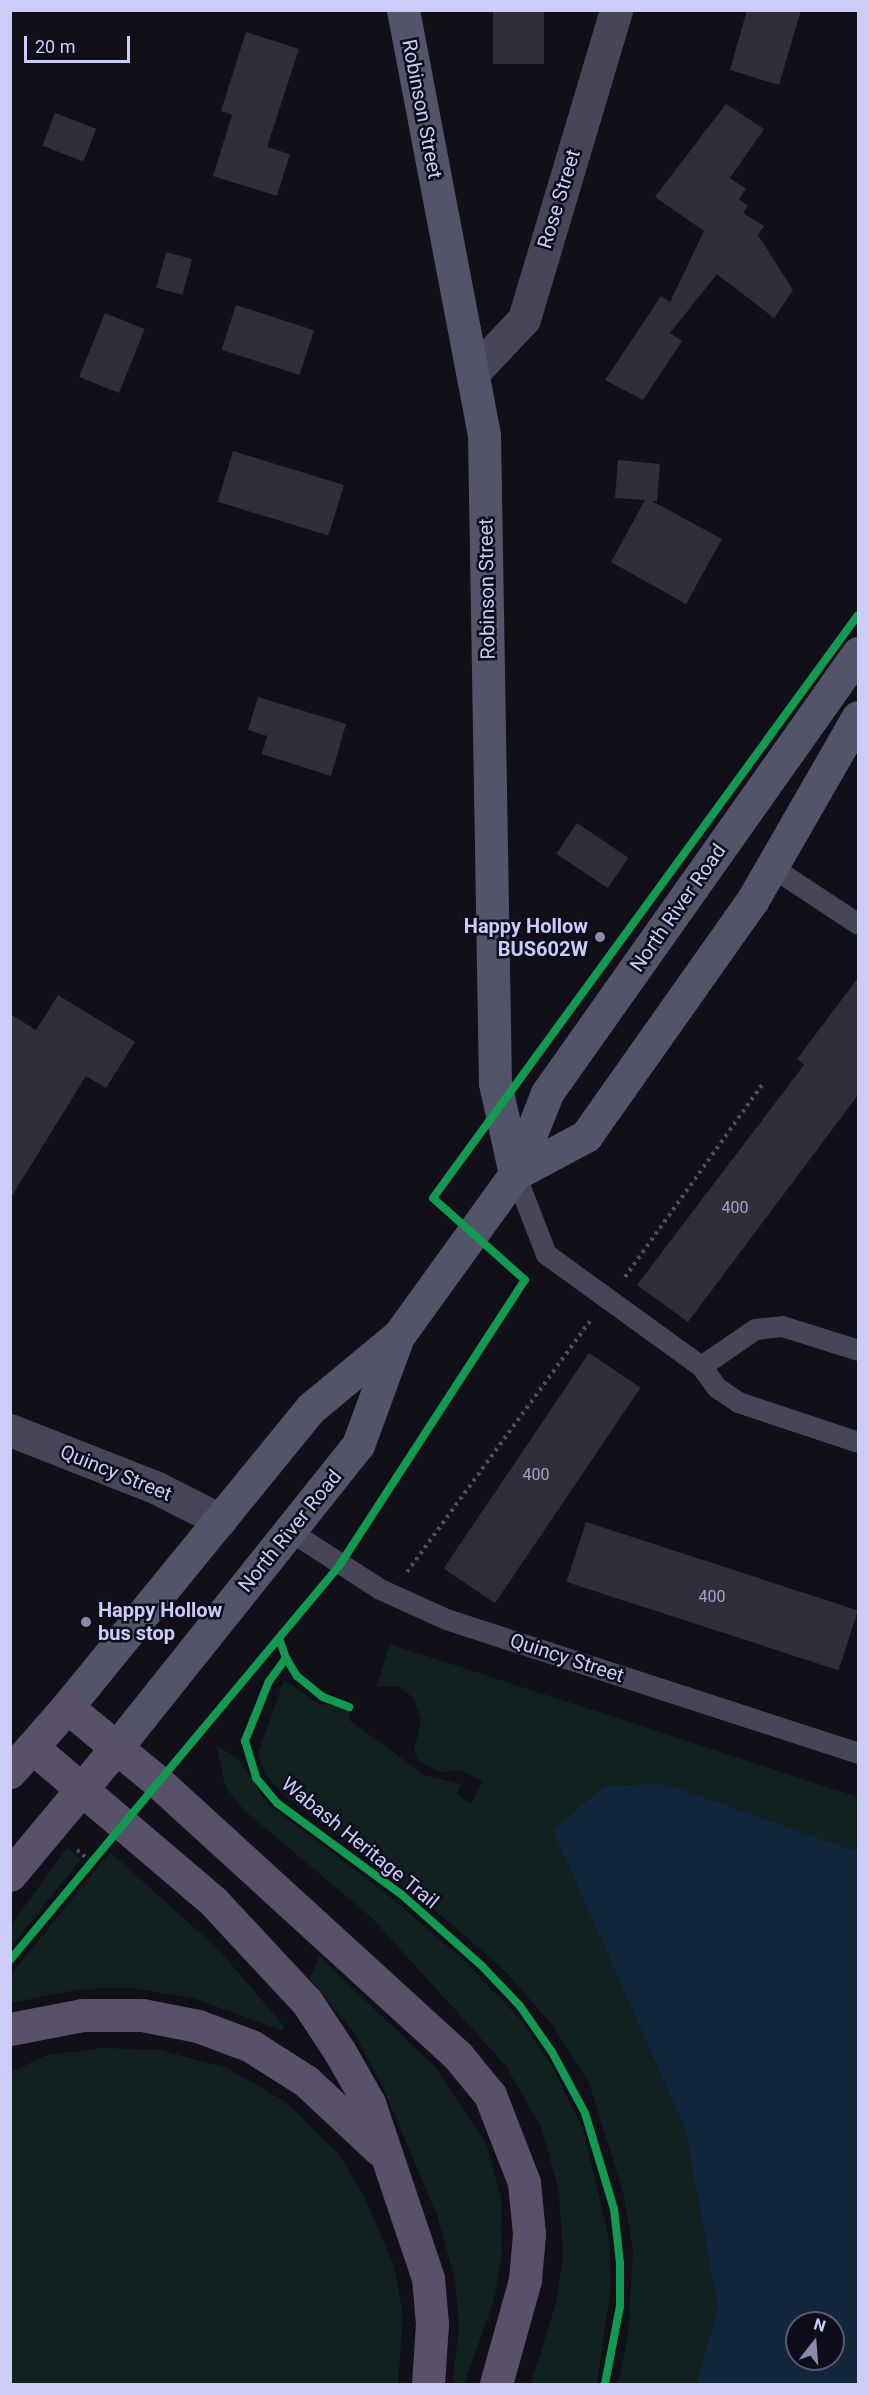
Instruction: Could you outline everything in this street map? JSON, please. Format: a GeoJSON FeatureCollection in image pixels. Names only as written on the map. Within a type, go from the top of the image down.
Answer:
{"type":"FeatureCollection","features":[{"type":"Feature","properties":{"kind":"main road","name":"Robinson Street"},"geometry":{"type":"LineString","coordinates":[[403,10],[475,371],[484,435],[495,1083],[515,1174]]}},
{"type":"Feature","properties":{"kind":"main road","name":"North River Road"},"geometry":{"type":"LineString","coordinates":[[10,1772],[67,1707],[312,1408],[399,1335],[515,1174],[547,1093],[858,653]]}},
{"type":"Feature","properties":{"kind":"main road","name":"North River Road"},"geometry":{"type":"LineString","coordinates":[[515,1174],[586,1136],[772,867],[858,717]]}},
{"type":"Feature","properties":{"kind":"main road","name":"North River Road"},"geometry":{"type":"LineString","coordinates":[[10,1875],[83,1789],[358,1445],[399,1335]]}},
{"type":"Feature","properties":{"kind":"main road"},"geometry":{"type":"LineString","coordinates":[[67,1707],[116,1748],[458,2056],[490,2095],[524,2182],[529,2234],[525,2280],[496,2385]]}},
{"type":"Feature","properties":{"kind":"main road"},"geometry":{"type":"LineString","coordinates":[[32,1747],[123,1822],[213,1901],[307,2002],[369,2103],[428,2278],[432,2324],[428,2385]]}},
{"type":"Feature","properties":{"kind":"main road"},"geometry":{"type":"LineString","coordinates":[[10,2030],[83,2015],[142,2015],[198,2026],[250,2046],[306,2081],[385,2156]]}},
{"type":"Feature","properties":{"kind":"street","name":"Rose Street"},"geometry":{"type":"LineString","coordinates":[[475,371],[524,319],[616,10]]}},
{"type":"Feature","properties":{"kind":"street","name":"Quincy Street"},"geometry":{"type":"LineString","coordinates":[[10,1430],[157,1488],[220,1520]]}},
{"type":"Feature","properties":{"kind":"lane"},"geometry":{"type":"LineString","coordinates":[[772,867],[858,924]]}},
{"type":"Feature","properties":{"kind":"lane"},"geometry":{"type":"LineString","coordinates":[[515,1174],[546,1254],[701,1366],[716,1387],[738,1402],[858,1442]]}},
{"type":"Feature","properties":{"kind":"lane"},"geometry":{"type":"LineString","coordinates":[[701,1366],[754,1329],[782,1326],[858,1350]]}},
{"type":"Feature","properties":{"kind":"lane","name":"Quincy Street"},"geometry":{"type":"LineString","coordinates":[[290,1531],[380,1590],[446,1619],[858,1752]]}},
{"type":"Feature","properties":{"kind":"path"},"geometry":{"type":"LineString","coordinates":[[624,1279],[762,1085]]}},
{"type":"Feature","properties":{"kind":"path"},"geometry":{"type":"LineString","coordinates":[[406,1573],[591,1320]]}},
{"type":"Feature","properties":{"kind":"path"},"geometry":{"type":"LineString","coordinates":[[85,1871],[123,1822]]}},
{"type":"Feature","properties":{"kind":"path"},"geometry":{"type":"LineString","coordinates":[[72,1846],[92,1862]]}},
{"type":"Feature","properties":{"kind":"shaded area"},"geometry":{"type":"Polygon","coordinates":[[[390,1644],[858,1797],[858,1852],[666,1784],[553,1831],[685,2129],[718,2308],[696,2384],[618,2384],[628,2335],[633,2251],[623,2192],[589,2083],[553,2026],[504,1970],[435,1910],[287,1798],[266,1776],[258,1754],[284,1680],[319,1704],[349,1707],[349,1720],[424,1775],[461,1784],[457,1794],[471,1804],[483,1781],[462,1771],[440,1772],[418,1760],[414,1751],[421,1721],[414,1698],[397,1686],[376,1687],[390,1644]]]}},
{"type":"Feature","properties":{"kind":"shaded area"},"geometry":{"type":"Polygon","coordinates":[[[216,1745],[240,1760],[267,1804],[382,1890],[466,1962],[521,2020],[550,2063],[583,2129],[609,2238],[611,2286],[597,2384],[531,2384],[556,2303],[563,2257],[559,2191],[541,2127],[506,2066],[372,1918],[244,1810],[226,1788],[216,1745]]]}},
{"type":"Feature","properties":{"kind":"shaded area"},"geometry":{"type":"Polygon","coordinates":[[[67,1848],[81,1859],[11,1947],[11,1925],[67,1848]]]}},
{"type":"Feature","properties":{"kind":"shaded area"},"geometry":{"type":"Polygon","coordinates":[[[110,1852],[219,1950],[284,2026],[283,2031],[193,1998],[131,1988],[81,1989],[11,2003],[11,1974],[110,1852]]]}},
{"type":"Feature","properties":{"kind":"shaded area"},"geometry":{"type":"Polygon","coordinates":[[[319,1956],[436,2068],[486,2143],[501,2197],[502,2253],[494,2300],[464,2384],[456,2384],[453,2377],[459,2328],[455,2280],[438,2218],[383,2087],[354,2033],[310,1978],[319,1956]]]}},
{"type":"Feature","properties":{"kind":"shaded area"},"geometry":{"type":"Polygon","coordinates":[[[103,2048],[160,2050],[227,2068],[286,2102],[338,2153],[365,2198],[394,2266],[403,2314],[398,2384],[11,2384],[11,2072],[47,2055],[103,2048]]]}},
{"type":"Feature","properties":{"kind":"water"},"geometry":{"type":"Polygon","coordinates":[[[666,1784],[858,1852],[858,2384],[696,2384],[718,2308],[685,2129],[553,1831],[604,1786],[666,1784]]]}},
{"type":"Feature","properties":{"kind":"building"},"geometry":{"type":"Polygon","coordinates":[[[493,10],[544,10],[544,64],[493,64],[493,10]]]}},
{"type":"Feature","properties":{"kind":"building"},"geometry":{"type":"Polygon","coordinates":[[[747,10],[801,10],[779,85],[730,70],[747,10]]]}},
{"type":"Feature","properties":{"kind":"building"},"geometry":{"type":"Polygon","coordinates":[[[246,32],[299,49],[267,147],[290,154],[277,196],[213,176],[232,115],[221,111],[246,32]]]}},
{"type":"Feature","properties":{"kind":"building"},"geometry":{"type":"Polygon","coordinates":[[[726,104],[764,129],[730,178],[746,189],[739,199],[748,206],[743,213],[764,226],[758,235],[793,290],[774,318],[717,274],[670,333],[682,341],[643,400],[605,380],[661,296],[670,302],[704,231],[655,197],[726,104]]]}},
{"type":"Feature","properties":{"kind":"building"},"geometry":{"type":"Polygon","coordinates":[[[55,113],[96,129],[84,161],[42,146],[55,113]]]}},
{"type":"Feature","properties":{"kind":"building"},"geometry":{"type":"Polygon","coordinates":[[[166,252],[192,259],[183,295],[156,288],[166,252]]]}},
{"type":"Feature","properties":{"kind":"building"},"geometry":{"type":"Polygon","coordinates":[[[236,305],[314,330],[299,375],[221,350],[236,305]]]}},
{"type":"Feature","properties":{"kind":"building"},"geometry":{"type":"Polygon","coordinates":[[[105,313],[145,329],[119,393],[79,377],[105,313]]]}},
{"type":"Feature","properties":{"kind":"building"},"geometry":{"type":"Polygon","coordinates":[[[233,451],[344,485],[328,536],[218,502],[233,451]]]}},
{"type":"Feature","properties":{"kind":"building"},"geometry":{"type":"Polygon","coordinates":[[[618,460],[660,464],[657,501],[652,501],[722,539],[686,604],[611,562],[645,500],[615,498],[618,460]]]}},
{"type":"Feature","properties":{"kind":"building"},"geometry":{"type":"Polygon","coordinates":[[[258,697],[346,724],[331,776],[262,754],[267,736],[248,730],[258,697]]]}},
{"type":"Feature","properties":{"kind":"building"},"geometry":{"type":"Polygon","coordinates":[[[577,823],[628,858],[608,888],[556,854],[577,823]]]}},
{"type":"Feature","properties":{"kind":"building"},"geometry":{"type":"Polygon","coordinates":[[[858,978],[858,1095],[688,1322],[637,1285],[804,1065],[797,1059],[858,978]]]}},
{"type":"Feature","properties":{"kind":"building"},"geometry":{"type":"Polygon","coordinates":[[[58,995],[135,1042],[106,1088],[86,1076],[10,1199],[10,1014],[36,1030],[58,995]]]}},
{"type":"Feature","properties":{"kind":"building"},"geometry":{"type":"Polygon","coordinates":[[[589,1353],[640,1388],[495,1603],[444,1569],[589,1353]]]}},
{"type":"Feature","properties":{"kind":"building"},"geometry":{"type":"Polygon","coordinates":[[[586,1522],[858,1610],[839,1670],[567,1582],[586,1522]]]}},
{"type":"Feature","properties":{"kind":"cycle path"},"geometry":{"type":"LineString","coordinates":[[10,1960],[339,1566],[525,1280],[433,1198],[858,615]]}},
{"type":"Feature","properties":{"kind":"cycle path","name":"Wabash Heritage Trail"},"geometry":{"type":"LineString","coordinates":[[280,1641],[286,1658],[269,1681],[245,1741],[256,1778],[277,1803],[401,1894],[482,1966],[520,2006],[552,2052],[585,2113],[614,2209],[620,2263],[620,2306],[605,2384]]}},
{"type":"Feature","properties":{"kind":"cycle path"},"geometry":{"type":"LineString","coordinates":[[286,1658],[297,1676],[323,1697],[349,1707]]}},
{"type":"Feature","properties":{"kind":"place","name":"Happy Hollow BUS602W"},"geometry":{"type":"Point","coordinates":[600,937]}},
{"type":"Feature","properties":{"kind":"place","name":"Happy Hollow bus stop"},"geometry":{"type":"Point","coordinates":[86,1622]}}]}
